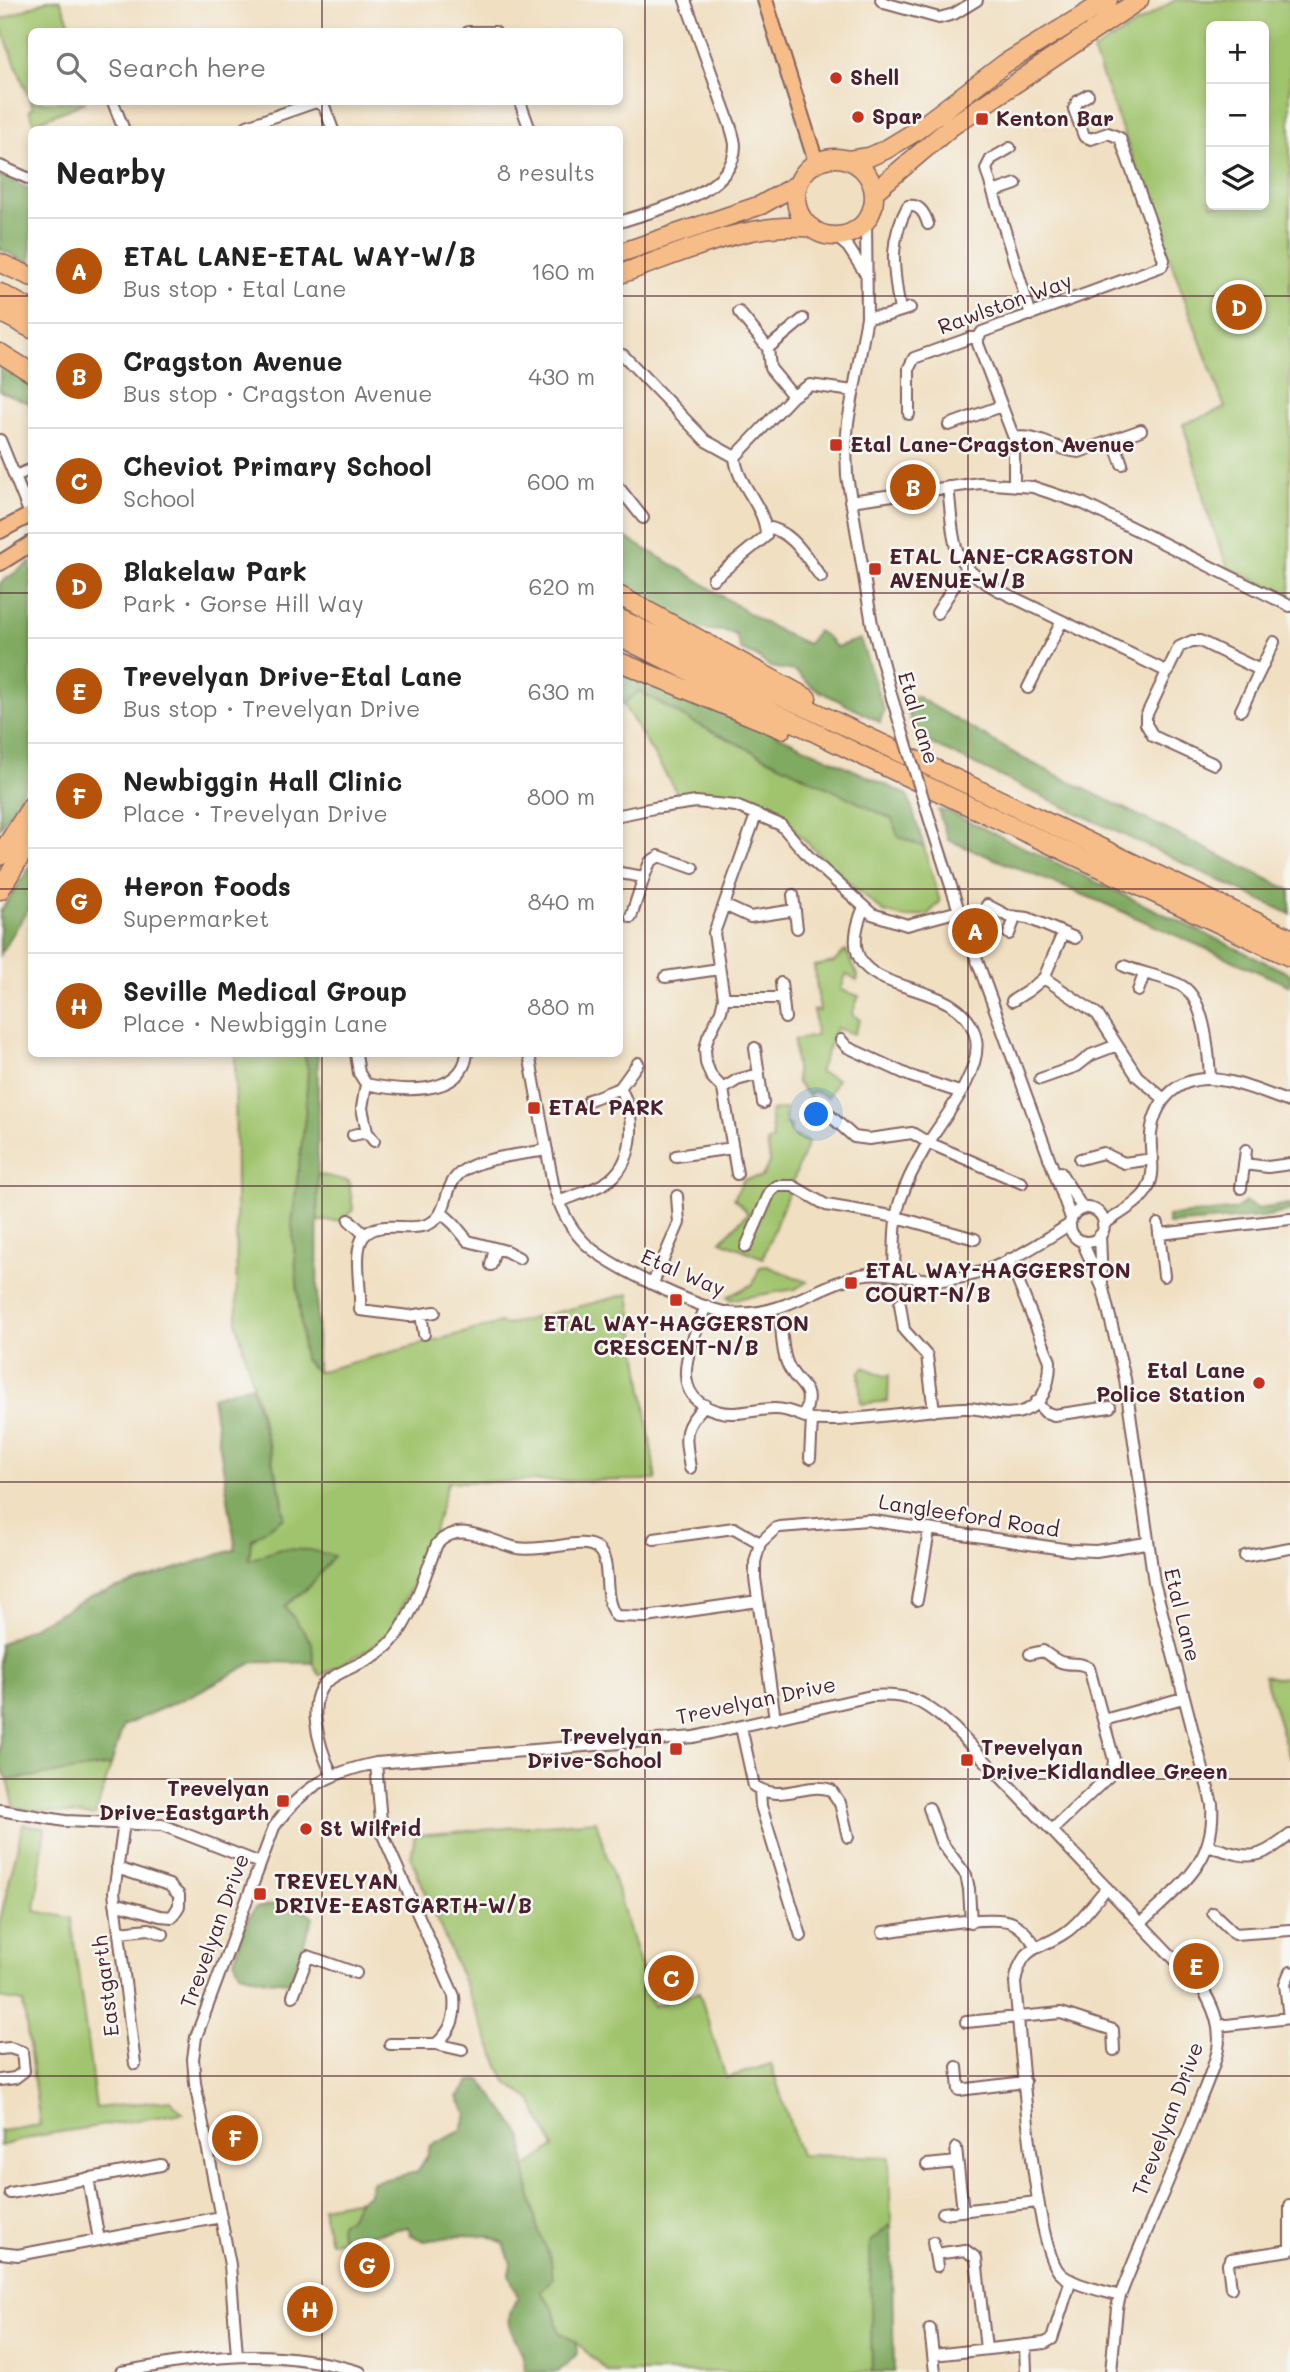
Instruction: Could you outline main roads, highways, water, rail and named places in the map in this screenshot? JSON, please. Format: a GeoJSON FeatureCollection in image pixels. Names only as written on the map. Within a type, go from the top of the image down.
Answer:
{"type":"FeatureCollection","features":[{"type":"Feature","properties":{"kind":"highway"},"geometry":{"type":"LineString","coordinates":[[812,228],[805,221],[797,203],[803,175],[816,162],[869,157],[895,145],[1004,64],[1108,0]]}},
{"type":"Feature","properties":{"kind":"highway"},"geometry":{"type":"LineString","coordinates":[[874,192],[952,126],[1139,0]]}},
{"type":"Feature","properties":{"kind":"highway"},"geometry":{"type":"LineString","coordinates":[[623,273],[748,231],[793,226],[812,228],[835,236],[857,229],[866,221],[874,202],[874,192],[863,169],[848,160]]}},
{"type":"Feature","properties":{"kind":"highway"},"geometry":{"type":"LineString","coordinates":[[623,252],[761,205],[799,184]]}},
{"type":"Feature","properties":{"kind":"highway"},"geometry":{"type":"LineString","coordinates":[[0,263],[28,276]]}},
{"type":"Feature","properties":{"kind":"highway"},"geometry":{"type":"LineString","coordinates":[[0,293],[28,308]]}},
{"type":"Feature","properties":{"kind":"highway"},"geometry":{"type":"LineString","coordinates":[[0,312],[28,327]]}},
{"type":"Feature","properties":{"kind":"highway"},"geometry":{"type":"LineString","coordinates":[[0,353],[28,370]]}},
{"type":"Feature","properties":{"kind":"highway"},"geometry":{"type":"LineString","coordinates":[[623,598],[794,691],[869,749]]}},
{"type":"Feature","properties":{"kind":"highway"},"geometry":{"type":"LineString","coordinates":[[623,621],[869,749],[1290,957]]}},
{"type":"Feature","properties":{"kind":"highway"},"geometry":{"type":"LineString","coordinates":[[623,638],[1290,939]]}},
{"type":"Feature","properties":{"kind":"highway"},"geometry":{"type":"LineString","coordinates":[[623,663],[800,737],[869,749]]}},
{"type":"Feature","properties":{"kind":"highway"},"geometry":{"type":"LineString","coordinates":[[0,856],[28,811]]}},
{"type":"Feature","properties":{"kind":"highway"},"geometry":{"type":"LineString","coordinates":[[0,890],[28,844]]}},
{"type":"Feature","properties":{"kind":"main road"},"geometry":{"type":"LineString","coordinates":[[765,0],[816,162]]}},
{"type":"Feature","properties":{"kind":"main road"},"geometry":{"type":"LineString","coordinates":[[0,531],[28,516]]}},
{"type":"Feature","properties":{"kind":"main road"},"geometry":{"type":"LineString","coordinates":[[0,563],[28,546]]}},
{"type":"Feature","properties":{"kind":"place","name":"Shell"},"geometry":{"type":"Point","coordinates":[836,78]}},
{"type":"Feature","properties":{"kind":"place","name":"Spar"},"geometry":{"type":"Point","coordinates":[858,117]}},
{"type":"Feature","properties":{"kind":"place","name":"Kenton Bar"},"geometry":{"type":"Point","coordinates":[982,119]}},
{"type":"Feature","properties":{"kind":"place","name":"Blakelaw Park"},"geometry":{"type":"Point","coordinates":[1239,307]}},
{"type":"Feature","properties":{"kind":"place","name":"Etal Lane-Cragston Avenue"},"geometry":{"type":"Point","coordinates":[836,445]}},
{"type":"Feature","properties":{"kind":"place","name":"Cragston Avenue"},"geometry":{"type":"Point","coordinates":[913,487]}},
{"type":"Feature","properties":{"kind":"place","name":"ETAL LANE-CRAGSTON AVENUE-W/B"},"geometry":{"type":"Point","coordinates":[875,569]}},
{"type":"Feature","properties":{"kind":"place","name":"ETAL LANE-ETAL WAY-W/B"},"geometry":{"type":"Point","coordinates":[975,931]}},
{"type":"Feature","properties":{"kind":"place","name":"ETAL PARK"},"geometry":{"type":"Point","coordinates":[534,1108]}},
{"type":"Feature","properties":{"kind":"place","name":"ETAL WAY-HAGGERSTON COURT-N/B"},"geometry":{"type":"Point","coordinates":[851,1283]}},
{"type":"Feature","properties":{"kind":"place","name":"ETAL WAY-HAGGERSTON CRESCENT-N/B"},"geometry":{"type":"Point","coordinates":[676,1300]}},
{"type":"Feature","properties":{"kind":"place","name":"Etal Lane Police Station"},"geometry":{"type":"Point","coordinates":[1259,1383]}},
{"type":"Feature","properties":{"kind":"place","name":"Trevelyan Drive-School"},"geometry":{"type":"Point","coordinates":[676,1749]}},
{"type":"Feature","properties":{"kind":"place","name":"Trevelyan Drive-Kidlandlee Green"},"geometry":{"type":"Point","coordinates":[967,1760]}},
{"type":"Feature","properties":{"kind":"place","name":"Trevelyan Drive-Eastgarth"},"geometry":{"type":"Point","coordinates":[283,1801]}},
{"type":"Feature","properties":{"kind":"place","name":"St Wilfrid"},"geometry":{"type":"Point","coordinates":[306,1829]}},
{"type":"Feature","properties":{"kind":"place","name":"TREVELYAN DRIVE-EASTGARTH-W/B"},"geometry":{"type":"Point","coordinates":[260,1894]}},
{"type":"Feature","properties":{"kind":"place","name":"Trevelyan Drive-Etal Lane"},"geometry":{"type":"Point","coordinates":[1196,1966]}},
{"type":"Feature","properties":{"kind":"place","name":"Cheviot Primary School"},"geometry":{"type":"Point","coordinates":[671,1978]}},
{"type":"Feature","properties":{"kind":"place","name":"Newbiggin Hall Clinic"},"geometry":{"type":"Point","coordinates":[235,2138]}},
{"type":"Feature","properties":{"kind":"place","name":"Heron Foods"},"geometry":{"type":"Point","coordinates":[367,2265]}},
{"type":"Feature","properties":{"kind":"place","name":"Seville Medical Group"},"geometry":{"type":"Point","coordinates":[310,2309]}}]}
